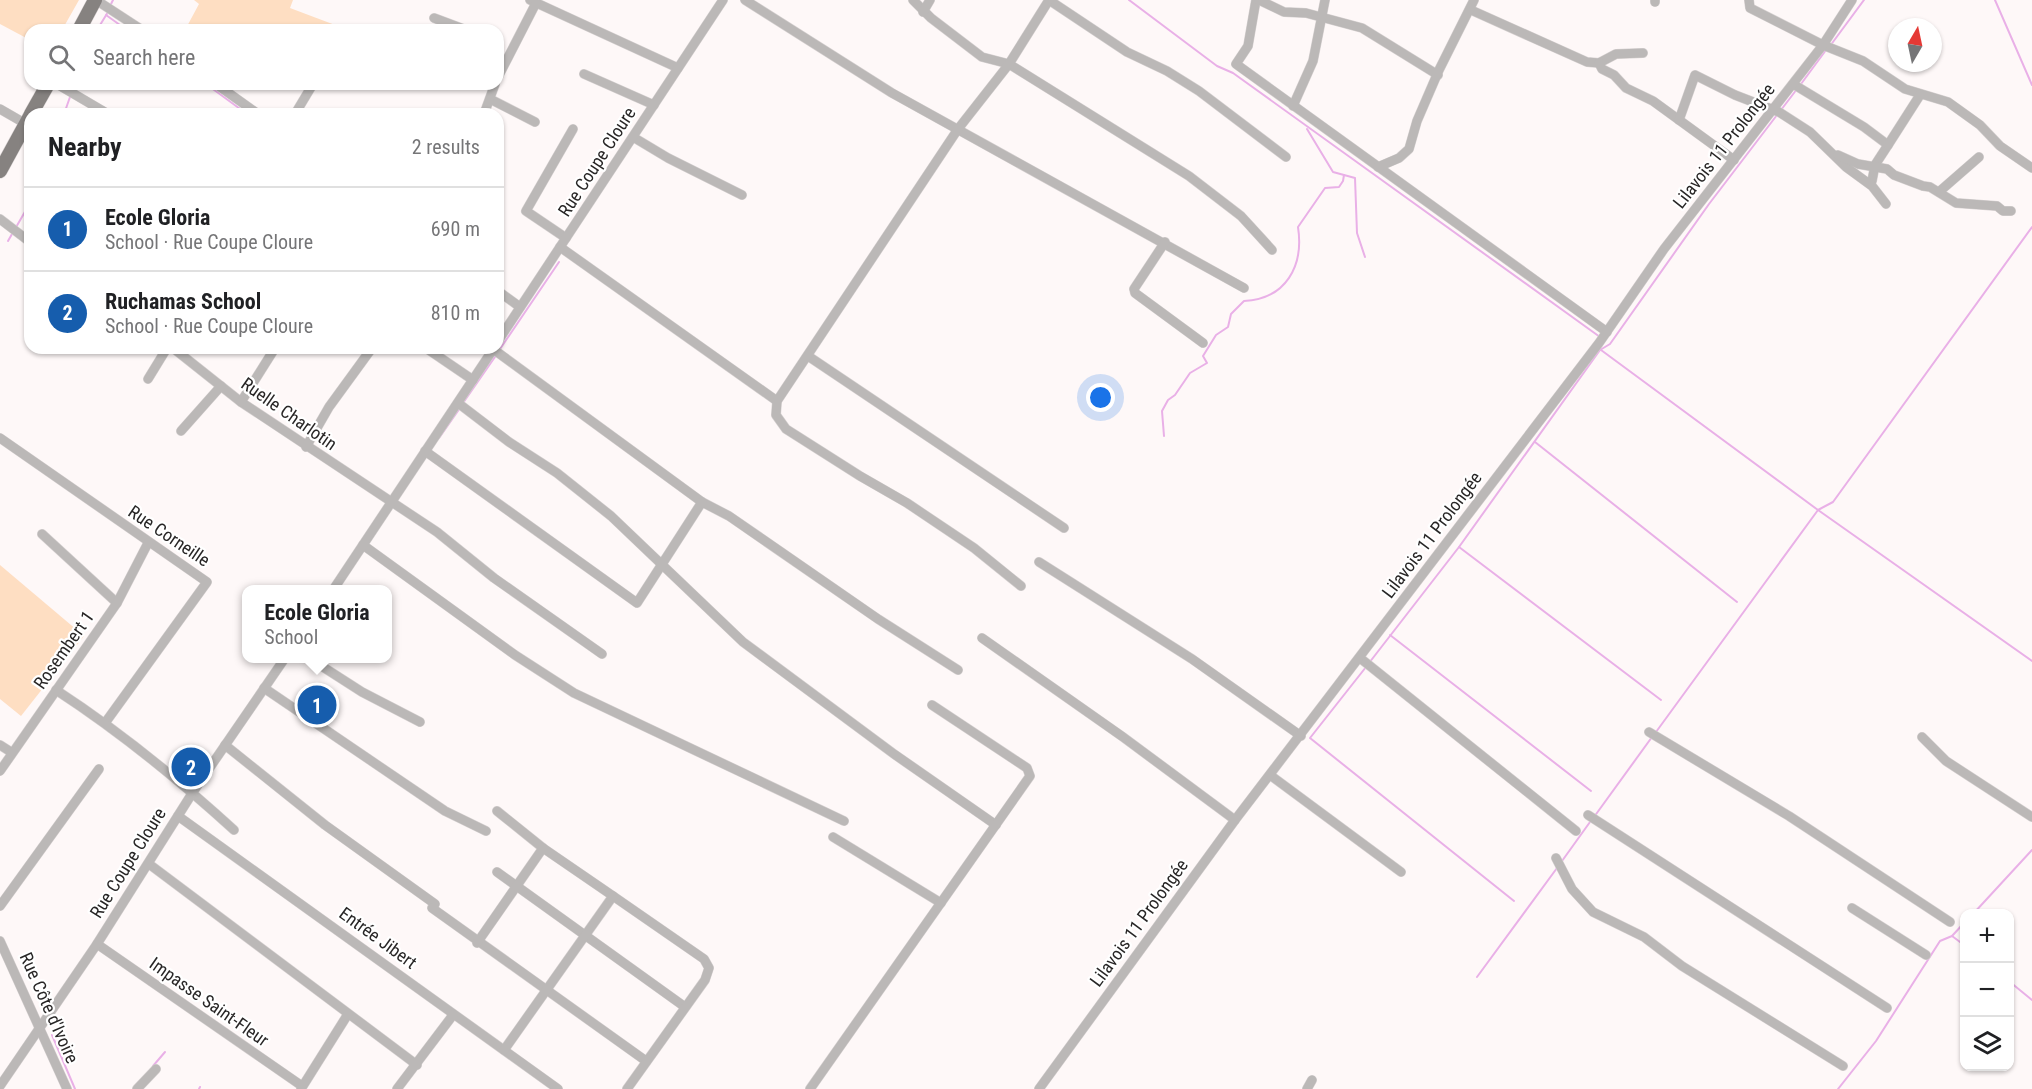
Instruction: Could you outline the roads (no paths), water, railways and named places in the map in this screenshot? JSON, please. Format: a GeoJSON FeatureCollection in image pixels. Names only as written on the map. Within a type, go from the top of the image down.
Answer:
{"type":"FeatureCollection","features":[{"type":"Feature","properties":{"kind":"main road"},"geometry":{"type":"LineString","coordinates":[[82,24],[96,0]]}},
{"type":"Feature","properties":{"kind":"main road"},"geometry":{"type":"LineString","coordinates":[[35,108],[45,90]]}},
{"type":"Feature","properties":{"kind":"main road"},"geometry":{"type":"LineString","coordinates":[[0,171],[24,127]]}},
{"type":"Feature","properties":{"kind":"street"},"geometry":{"type":"LineString","coordinates":[[96,0],[133,24]]}},
{"type":"Feature","properties":{"kind":"street","name":"Rue Coupe Cloure"},"geometry":{"type":"LineString","coordinates":[[504,332],[723,0]]}},
{"type":"Feature","properties":{"kind":"street"},"geometry":{"type":"LineString","coordinates":[[745,0],[892,93],[1165,242],[1244,288]]}},
{"type":"Feature","properties":{"kind":"street"},"geometry":{"type":"LineString","coordinates":[[913,0],[923,12],[982,57],[1009,64],[1189,176],[1241,216],[1272,250]]}},
{"type":"Feature","properties":{"kind":"street"},"geometry":{"type":"LineString","coordinates":[[923,12],[930,0]]}},
{"type":"Feature","properties":{"kind":"street"},"geometry":{"type":"LineString","coordinates":[[1021,586],[974,548],[907,503],[860,477],[786,429],[776,415],[777,401],[958,129],[1009,64],[1049,0],[1127,52],[1167,71],[1191,86],[1286,157]]}},
{"type":"Feature","properties":{"kind":"street"},"geometry":{"type":"LineString","coordinates":[[1438,75],[1362,28],[1306,13],[1284,12],[1258,0],[1248,46],[1236,64],[1607,332]]}},
{"type":"Feature","properties":{"kind":"street"},"geometry":{"type":"LineString","coordinates":[[1293,105],[1311,68],[1325,0]]}},
{"type":"Feature","properties":{"kind":"street"},"geometry":{"type":"LineString","coordinates":[[1378,167],[1400,158],[1409,149],[1417,121],[1474,0]]}},
{"type":"Feature","properties":{"kind":"street"},"geometry":{"type":"LineString","coordinates":[[1749,0],[1750,8],[1823,45],[1863,61],[1905,89],[1948,102],[1980,125],[2000,146],[2032,168]]}},
{"type":"Feature","properties":{"kind":"street","name":"Lilavois 11 Prolongée"},"geometry":{"type":"LineString","coordinates":[[1038,1089],[1235,820],[1599,343],[1664,249],[1823,45],[1852,0]]}},
{"type":"Feature","properties":{"kind":"street"},"geometry":{"type":"LineString","coordinates":[[504,66],[533,2],[678,68]]}},
{"type":"Feature","properties":{"kind":"street"},"geometry":{"type":"LineString","coordinates":[[1471,10],[1587,62],[1599,63],[1616,54],[1643,53]]}},
{"type":"Feature","properties":{"kind":"street"},"geometry":{"type":"LineString","coordinates":[[434,18],[450,24]]}},
{"type":"Feature","properties":{"kind":"street"},"geometry":{"type":"LineString","coordinates":[[504,54],[509,56]]}},
{"type":"Feature","properties":{"kind":"street"},"geometry":{"type":"LineString","coordinates":[[1599,63],[1602,69],[1614,75],[1626,88],[1679,120],[1734,160]]}},
{"type":"Feature","properties":{"kind":"street"},"geometry":{"type":"LineString","coordinates":[[584,74],[654,105]]}},
{"type":"Feature","properties":{"kind":"street"},"geometry":{"type":"LineString","coordinates":[[1679,120],[1695,75],[1734,95],[1773,110],[1810,132],[1830,152],[1869,183],[1886,204]]}},
{"type":"Feature","properties":{"kind":"street"},"geometry":{"type":"LineString","coordinates":[[1793,84],[1864,127],[1888,145]]}},
{"type":"Feature","properties":{"kind":"street"},"geometry":{"type":"LineString","coordinates":[[67,90],[98,108]]}},
{"type":"Feature","properties":{"kind":"street"},"geometry":{"type":"LineString","coordinates":[[224,90],[249,108]]}},
{"type":"Feature","properties":{"kind":"street"},"geometry":{"type":"LineString","coordinates":[[299,108],[309,90]]}},
{"type":"Feature","properties":{"kind":"street"},"geometry":{"type":"LineString","coordinates":[[486,108],[493,90]]}},
{"type":"Feature","properties":{"kind":"street"},"geometry":{"type":"LineString","coordinates":[[1869,183],[1872,181],[1874,167],[1920,94]]}},
{"type":"Feature","properties":{"kind":"street"},"geometry":{"type":"LineString","coordinates":[[490,99],[535,122]]}},
{"type":"Feature","properties":{"kind":"street"},"geometry":{"type":"LineString","coordinates":[[0,109],[24,116]]}},
{"type":"Feature","properties":{"kind":"street"},"geometry":{"type":"LineString","coordinates":[[573,129],[526,212],[563,243],[777,401]]}},
{"type":"Feature","properties":{"kind":"street"},"geometry":{"type":"LineString","coordinates":[[633,136],[668,158],[742,195]]}},
{"type":"Feature","properties":{"kind":"street"},"geometry":{"type":"LineString","coordinates":[[1830,152],[1858,164],[1874,167],[1940,191],[1956,203],[2011,211]]}},
{"type":"Feature","properties":{"kind":"street"},"geometry":{"type":"LineString","coordinates":[[1940,191],[1979,157]]}},
{"type":"Feature","properties":{"kind":"street"},"geometry":{"type":"LineString","coordinates":[[4,222],[24,237]]}},
{"type":"Feature","properties":{"kind":"street"},"geometry":{"type":"LineString","coordinates":[[1165,242],[1134,289],[1136,293],[1203,343]]}},
{"type":"Feature","properties":{"kind":"street"},"geometry":{"type":"LineString","coordinates":[[504,295],[520,307]]}},
{"type":"Feature","properties":{"kind":"street"},"geometry":{"type":"LineString","coordinates":[[504,353],[702,502],[729,516],[878,619],[957,670]]}},
{"type":"Feature","properties":{"kind":"street"},"geometry":{"type":"LineString","coordinates":[[148,379],[163,354]]}},
{"type":"Feature","properties":{"kind":"street","name":"Ruelle Charlotin"},"geometry":{"type":"LineString","coordinates":[[181,354],[241,402],[436,532],[494,578],[602,654]]}},
{"type":"Feature","properties":{"kind":"street"},"geometry":{"type":"LineString","coordinates":[[241,402],[271,354]]}},
{"type":"Feature","properties":{"kind":"street"},"geometry":{"type":"LineString","coordinates":[[306,447],[329,407],[368,354]]}},
{"type":"Feature","properties":{"kind":"street"},"geometry":{"type":"LineString","coordinates":[[435,354],[473,380]]}},
{"type":"Feature","properties":{"kind":"street","name":"Rue Coupe Cloure"},"geometry":{"type":"LineString","coordinates":[[336,585],[490,354]]}},
{"type":"Feature","properties":{"kind":"street"},"geometry":{"type":"LineString","coordinates":[[808,356],[1064,528]]}},
{"type":"Feature","properties":{"kind":"street"},"geometry":{"type":"LineString","coordinates":[[181,431],[221,386]]}},
{"type":"Feature","properties":{"kind":"street"},"geometry":{"type":"LineString","coordinates":[[458,403],[509,442],[557,472],[611,516],[743,642],[894,754],[996,825]]}},
{"type":"Feature","properties":{"kind":"street","name":"Rue Corneille"},"geometry":{"type":"LineString","coordinates":[[0,438],[207,582],[105,723]]}},
{"type":"Feature","properties":{"kind":"street"},"geometry":{"type":"LineString","coordinates":[[425,451],[637,603],[661,562],[702,502]]}},
{"type":"Feature","properties":{"kind":"street"},"geometry":{"type":"LineString","coordinates":[[42,534],[117,603]]}},
{"type":"Feature","properties":{"kind":"street","name":"Rosembert 1"},"geometry":{"type":"LineString","coordinates":[[0,771],[11,752],[117,603],[148,543]]}},
{"type":"Feature","properties":{"kind":"street"},"geometry":{"type":"LineString","coordinates":[[363,545],[515,655],[574,693],[844,821]]}},
{"type":"Feature","properties":{"kind":"street"},"geometry":{"type":"LineString","coordinates":[[1039,562],[1192,659],[1300,736]]}},
{"type":"Feature","properties":{"kind":"street"},"geometry":{"type":"LineString","coordinates":[[982,638],[1124,737],[1235,820]]}},
{"type":"Feature","properties":{"kind":"street"},"geometry":{"type":"LineString","coordinates":[[1360,658],[1576,831]]}},
{"type":"Feature","properties":{"kind":"street","name":"Rue Coupe Cloure"},"geometry":{"type":"LineString","coordinates":[[0,1086],[97,944],[193,792],[282,663]]}},
{"type":"Feature","properties":{"kind":"street"},"geometry":{"type":"LineString","coordinates":[[317,663],[362,692],[420,722]]}},
{"type":"Feature","properties":{"kind":"street"},"geometry":{"type":"LineString","coordinates":[[264,688],[445,811],[486,831]]}},
{"type":"Feature","properties":{"kind":"street"},"geometry":{"type":"LineString","coordinates":[[56,690],[105,723],[193,792],[234,830]]}},
{"type":"Feature","properties":{"kind":"street"},"geometry":{"type":"LineString","coordinates":[[810,1089],[1028,780],[1030,771],[932,705]]}},
{"type":"Feature","properties":{"kind":"street"},"geometry":{"type":"LineString","coordinates":[[1649,732],[1798,822],[1950,922]]}},
{"type":"Feature","properties":{"kind":"street"},"geometry":{"type":"LineString","coordinates":[[1922,737],[1946,761],[2032,817]]}},
{"type":"Feature","properties":{"kind":"street"},"geometry":{"type":"LineString","coordinates":[[0,745],[11,752]]}},
{"type":"Feature","properties":{"kind":"street"},"geometry":{"type":"LineString","coordinates":[[225,746],[317,819],[434,906],[477,943],[646,1061]]}},
{"type":"Feature","properties":{"kind":"street"},"geometry":{"type":"LineString","coordinates":[[0,906],[99,769]]}},
{"type":"Feature","properties":{"kind":"street"},"geometry":{"type":"LineString","coordinates":[[1270,775],[1401,872]]}},
{"type":"Feature","properties":{"kind":"street"},"geometry":{"type":"LineString","coordinates":[[497,811],[543,848],[695,952],[709,965],[705,980],[627,1089]]}},
{"type":"Feature","properties":{"kind":"street"},"geometry":{"type":"LineString","coordinates":[[1588,815],[1887,1008]]}},
{"type":"Feature","properties":{"kind":"street","name":"Entrée Jibert"},"geometry":{"type":"LineString","coordinates":[[178,816],[389,965],[453,1015],[558,1089]]}},
{"type":"Feature","properties":{"kind":"street"},"geometry":{"type":"LineString","coordinates":[[832,837],[941,903]]}},
{"type":"Feature","properties":{"kind":"street"},"geometry":{"type":"LineString","coordinates":[[477,943],[543,848]]}},
{"type":"Feature","properties":{"kind":"street"},"geometry":{"type":"LineString","coordinates":[[1556,858],[1572,889],[1593,912],[1644,937],[1682,966],[1844,1066]]}},
{"type":"Feature","properties":{"kind":"street"},"geometry":{"type":"LineString","coordinates":[[149,864],[319,989],[348,1014],[417,1065]]}},
{"type":"Feature","properties":{"kind":"street"},"geometry":{"type":"LineString","coordinates":[[497,873],[685,1008]]}},
{"type":"Feature","properties":{"kind":"street"},"geometry":{"type":"LineString","coordinates":[[504,1050],[613,896]]}},
{"type":"Feature","properties":{"kind":"street"},"geometry":{"type":"LineString","coordinates":[[1852,908],[1926,955]]}},
{"type":"Feature","properties":{"kind":"street","name":"Rue Côte d'Ivoire"},"geometry":{"type":"LineString","coordinates":[[1,944],[67,1089]]}},
{"type":"Feature","properties":{"kind":"street","name":"Impasse Saint-Fleur"},"geometry":{"type":"LineString","coordinates":[[97,944],[302,1088]]}},
{"type":"Feature","properties":{"kind":"street"},"geometry":{"type":"LineString","coordinates":[[302,1088],[348,1014]]}},
{"type":"Feature","properties":{"kind":"street"},"geometry":{"type":"LineString","coordinates":[[397,1089],[453,1015]]}},
{"type":"Feature","properties":{"kind":"street"},"geometry":{"type":"LineString","coordinates":[[137,1089],[156,1069]]}},
{"type":"Feature","properties":{"kind":"waterway"},"geometry":{"type":"LineString","coordinates":[[110,6],[113,0]]}},
{"type":"Feature","properties":{"kind":"waterway"},"geometry":{"type":"LineString","coordinates":[[1129,0],[1217,66],[1233,73],[1600,337]]}},
{"type":"Feature","properties":{"kind":"waterway"},"geometry":{"type":"LineString","coordinates":[[1830,46],[1864,0]]}},
{"type":"Feature","properties":{"kind":"waterway"},"geometry":{"type":"LineString","coordinates":[[1995,0],[2032,85]]}},
{"type":"Feature","properties":{"kind":"waterway"},"geometry":{"type":"LineString","coordinates":[[101,24],[108,12]]}},
{"type":"Feature","properties":{"kind":"waterway"},"geometry":{"type":"LineString","coordinates":[[106,15],[119,24]]}},
{"type":"Feature","properties":{"kind":"waterway"},"geometry":{"type":"LineString","coordinates":[[1801,84],[1826,50]]}},
{"type":"Feature","properties":{"kind":"waterway"},"geometry":{"type":"LineString","coordinates":[[1781,110],[1797,89]]}},
{"type":"Feature","properties":{"kind":"waterway"},"geometry":{"type":"LineString","coordinates":[[214,90],[239,108]]}},
{"type":"Feature","properties":{"kind":"waterway"},"geometry":{"type":"LineString","coordinates":[[66,108],[70,97]]}},
{"type":"Feature","properties":{"kind":"waterway"},"geometry":{"type":"LineString","coordinates":[[1369,663],[1459,547],[1600,350],[1610,344],[1709,204],[1777,115]]}},
{"type":"Feature","properties":{"kind":"waterway"},"geometry":{"type":"LineString","coordinates":[[1307,129],[1333,172],[1355,178],[1357,233],[1365,257]]}},
{"type":"Feature","properties":{"kind":"waterway"},"geometry":{"type":"LineString","coordinates":[[1164,436],[1162,411],[1168,400],[1175,395],[1190,373],[1207,363],[1203,356],[1216,335],[1228,327],[1231,314],[1244,301],[1259,299],[1271,294],[1289,278],[1298,255],[1298,227],[1325,188],[1339,187],[1344,175]]}},
{"type":"Feature","properties":{"kind":"waterway"},"geometry":{"type":"LineString","coordinates":[[15,229],[24,213]]}},
{"type":"Feature","properties":{"kind":"waterway"},"geometry":{"type":"LineString","coordinates":[[1656,732],[1818,510],[1833,502],[2032,227]]}},
{"type":"Feature","properties":{"kind":"waterway"},"geometry":{"type":"LineString","coordinates":[[8,241],[12,234]]}},
{"type":"Feature","properties":{"kind":"waterway"},"geometry":{"type":"LineString","coordinates":[[504,343],[559,262]]}},
{"type":"Feature","properties":{"kind":"waterway"},"geometry":{"type":"LineString","coordinates":[[1601,350],[1818,510],[2032,661]]}},
{"type":"Feature","properties":{"kind":"waterway"},"geometry":{"type":"LineString","coordinates":[[463,403],[497,354]]}},
{"type":"Feature","properties":{"kind":"waterway"},"geometry":{"type":"LineString","coordinates":[[439,438],[460,408]]}},
{"type":"Feature","properties":{"kind":"waterway"},"geometry":{"type":"LineString","coordinates":[[1535,442],[1737,602]]}},
{"type":"Feature","properties":{"kind":"waterway"},"geometry":{"type":"LineString","coordinates":[[1459,547],[1661,700]]}},
{"type":"Feature","properties":{"kind":"waterway"},"geometry":{"type":"LineString","coordinates":[[1390,635],[1591,791]]}},
{"type":"Feature","properties":{"kind":"waterway"},"geometry":{"type":"LineString","coordinates":[[1366,667],[1310,738],[1514,901]]}},
{"type":"Feature","properties":{"kind":"waterway"},"geometry":{"type":"LineString","coordinates":[[1594,817],[1652,737]]}},
{"type":"Feature","properties":{"kind":"waterway"},"geometry":{"type":"LineString","coordinates":[[1562,861],[1590,822]]}},
{"type":"Feature","properties":{"kind":"waterway"},"geometry":{"type":"LineString","coordinates":[[1978,909],[2032,850]]}},
{"type":"Feature","properties":{"kind":"waterway"},"geometry":{"type":"LineString","coordinates":[[1477,977],[1557,868]]}},
{"type":"Feature","properties":{"kind":"waterway"},"geometry":{"type":"LineString","coordinates":[[1838,1089],[1876,1041],[1940,941],[1952,936],[1960,927]]}},
{"type":"Feature","properties":{"kind":"waterway"},"geometry":{"type":"LineString","coordinates":[[1952,936],[1960,942]]}},
{"type":"Feature","properties":{"kind":"waterway"},"geometry":{"type":"LineString","coordinates":[[2014,985],[2032,1000]]}},
{"type":"Feature","properties":{"kind":"waterway"},"geometry":{"type":"LineString","coordinates":[[52,1035],[75,1089]]}},
{"type":"Feature","properties":{"kind":"waterway"},"geometry":{"type":"LineString","coordinates":[[153,1066],[165,1052]]}},
{"type":"Feature","properties":{"kind":"place","name":"Ecole Gloria"},"geometry":{"type":"Point","coordinates":[317,705]}},
{"type":"Feature","properties":{"kind":"place","name":"Ruchamas School"},"geometry":{"type":"Point","coordinates":[191,767]}}]}
